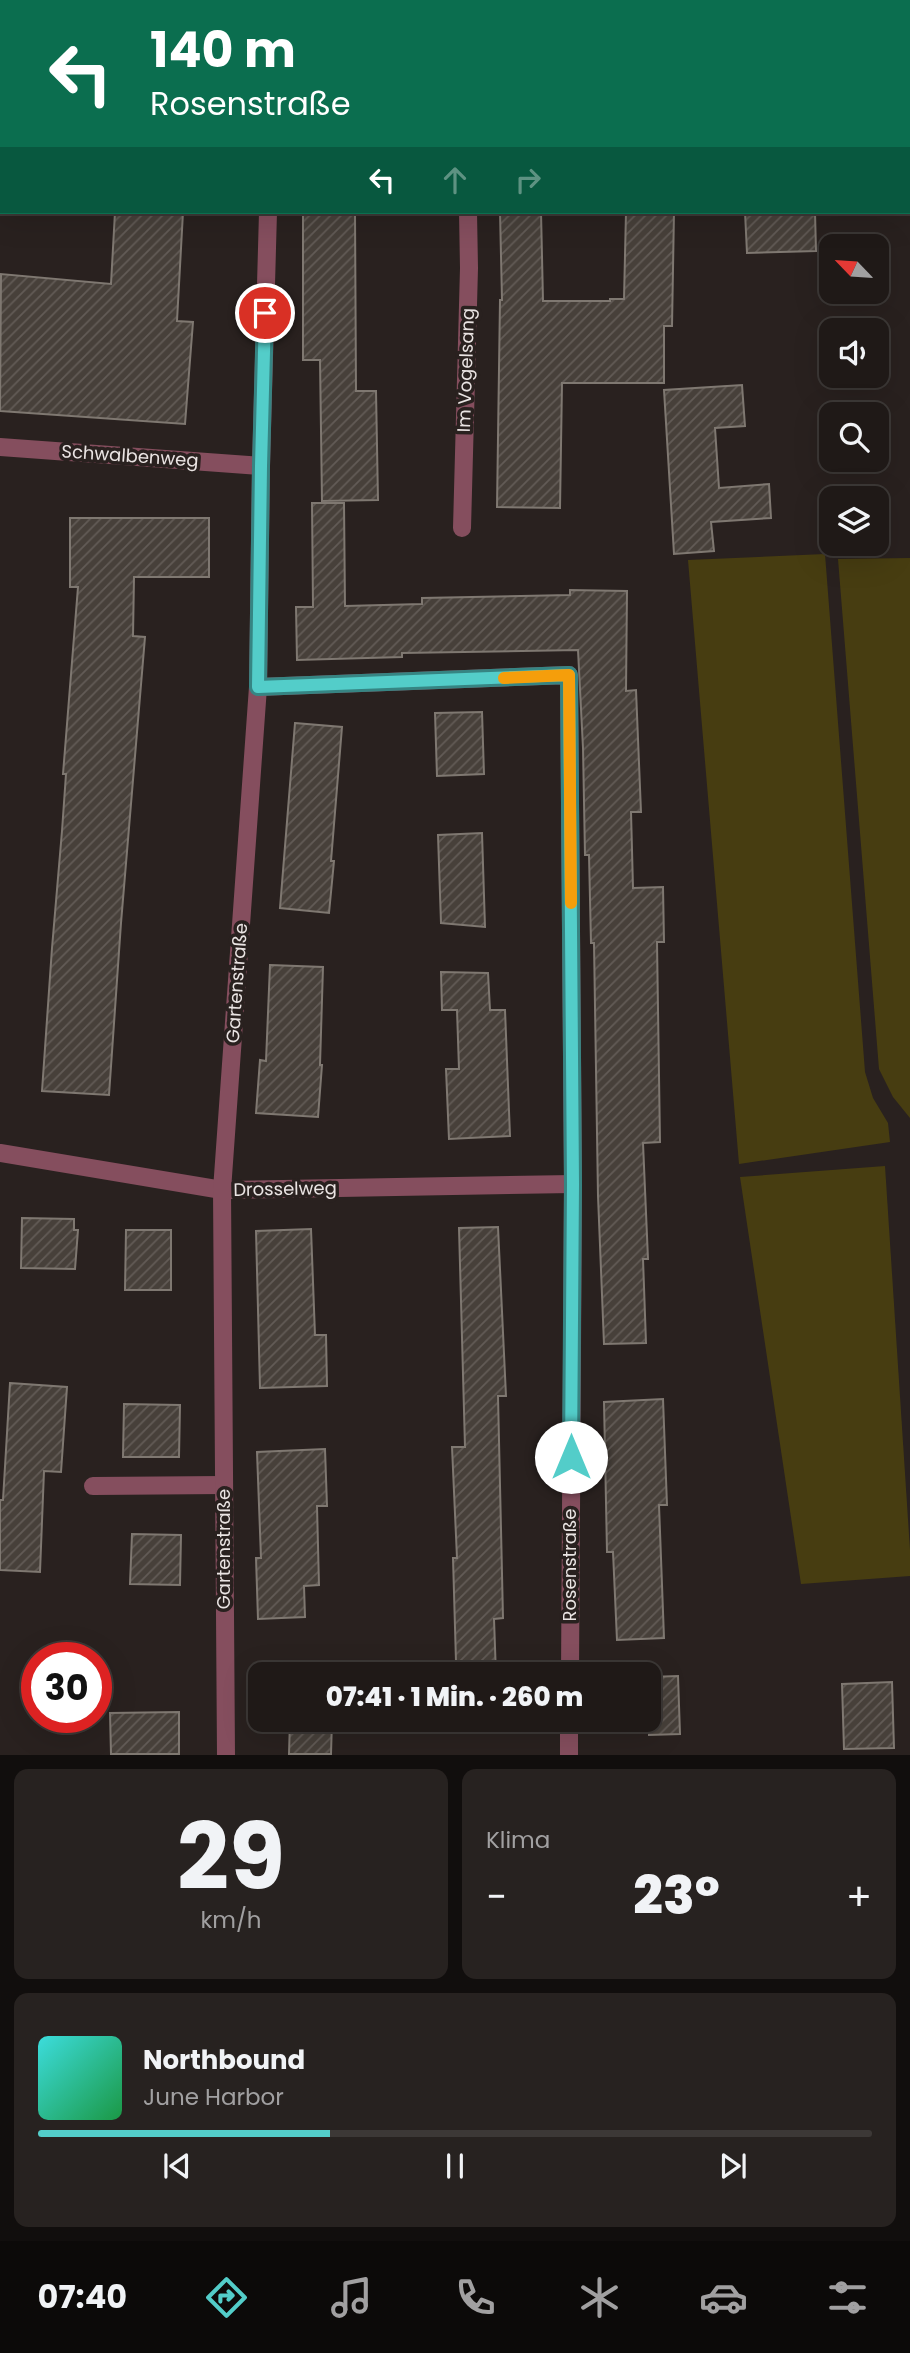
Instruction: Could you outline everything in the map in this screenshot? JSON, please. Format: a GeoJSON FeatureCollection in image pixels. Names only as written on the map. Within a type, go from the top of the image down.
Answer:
{"type":"FeatureCollection","features":[{"type":"Feature","properties":{"kind":"street","name":"Gartenstraße"},"geometry":{"type":"LineString","coordinates":[[226,1755],[222,1190],[258,687],[268,214]]}},
{"type":"Feature","properties":{"kind":"street","name":"Im Vogelsang"},"geometry":{"type":"LineString","coordinates":[[462,528],[468,214]]}},
{"type":"Feature","properties":{"kind":"street","name":"Schwalbenweg"},"geometry":{"type":"LineString","coordinates":[[0,446],[261,466]]}},
{"type":"Feature","properties":{"kind":"street","name":"Rosenstraße"},"geometry":{"type":"LineString","coordinates":[[258,687],[569,675],[573,1184],[570,1662]]}},
{"type":"Feature","properties":{"kind":"street","name":"Drosselweg"},"geometry":{"type":"LineString","coordinates":[[0,1153],[222,1190],[573,1184]]}},
{"type":"Feature","properties":{"kind":"street"},"geometry":{"type":"LineString","coordinates":[[93,1486],[224,1485]]}},
{"type":"Feature","properties":{"kind":"street"},"geometry":{"type":"LineString","coordinates":[[569,1732],[569,1755]]}},
{"type":"Feature","properties":{"kind":"shaded area"},"geometry":{"type":"Polygon","coordinates":[[[825,556],[865,1072],[873,1098],[888,1123],[890,1142],[739,1164],[688,560],[825,556]]]}},
{"type":"Feature","properties":{"kind":"shaded area"},"geometry":{"type":"Polygon","coordinates":[[[910,558],[910,1118],[893,1097],[879,1069],[838,559],[910,558]]]}},
{"type":"Feature","properties":{"kind":"shaded area"},"geometry":{"type":"Polygon","coordinates":[[[885,1166],[910,1576],[801,1584],[740,1177],[885,1166]]]}},
{"type":"Feature","properties":{"kind":"building"},"geometry":{"type":"Polygon","coordinates":[[[115,214],[183,214],[177,321],[193,322],[185,424],[0,411],[1,274],[111,284],[115,214]]]}},
{"type":"Feature","properties":{"kind":"building"},"geometry":{"type":"Polygon","coordinates":[[[303,214],[355,214],[356,391],[376,391],[378,500],[322,501],[320,360],[303,360],[303,214]]]}},
{"type":"Feature","properties":{"kind":"building"},"geometry":{"type":"Polygon","coordinates":[[[500,214],[541,214],[543,301],[610,301],[624,299],[626,214],[674,214],[672,326],[664,326],[664,383],[562,383],[560,508],[497,507],[502,300],[500,214]]]}},
{"type":"Feature","properties":{"kind":"building"},"geometry":{"type":"Polygon","coordinates":[[[745,214],[815,214],[816,251],[747,253],[745,214]]]}},
{"type":"Feature","properties":{"kind":"building"},"geometry":{"type":"Polygon","coordinates":[[[742,385],[745,426],[715,428],[719,488],[769,484],[771,518],[711,522],[714,551],[674,554],[664,390],[742,385]]]}},
{"type":"Feature","properties":{"kind":"building"},"geometry":{"type":"Polygon","coordinates":[[[312,503],[344,503],[345,606],[422,604],[422,598],[570,595],[570,590],[627,591],[626,691],[636,690],[641,812],[631,812],[633,888],[663,887],[664,942],[657,942],[660,1142],[643,1143],[648,1259],[643,1259],[646,1343],[604,1344],[598,1196],[594,943],[591,943],[589,855],[585,855],[578,650],[402,653],[402,657],[297,660],[296,607],[313,607],[312,503]]]}},
{"type":"Feature","properties":{"kind":"building"},"geometry":{"type":"Polygon","coordinates":[[[70,518],[209,518],[209,577],[134,577],[133,636],[145,637],[109,1095],[42,1091],[78,587],[70,587],[70,518]]]}},
{"type":"Feature","properties":{"kind":"building"},"geometry":{"type":"Polygon","coordinates":[[[482,712],[484,774],[437,776],[435,713],[482,712]]]}},
{"type":"Feature","properties":{"kind":"building"},"geometry":{"type":"Polygon","coordinates":[[[295,723],[342,727],[329,913],[280,908],[295,723]]]}},
{"type":"Feature","properties":{"kind":"building"},"geometry":{"type":"Polygon","coordinates":[[[482,833],[485,927],[441,923],[438,835],[482,833]]]}},
{"type":"Feature","properties":{"kind":"building"},"geometry":{"type":"Polygon","coordinates":[[[270,965],[323,967],[322,1065],[318,1117],[256,1113],[260,1060],[266,1061],[270,965]]]}},
{"type":"Feature","properties":{"kind":"building"},"geometry":{"type":"Polygon","coordinates":[[[441,972],[488,973],[490,1010],[505,1010],[510,1136],[449,1139],[446,1069],[459,1069],[457,1010],[442,1010],[441,972]]]}},
{"type":"Feature","properties":{"kind":"building"},"geometry":{"type":"Polygon","coordinates":[[[22,1218],[74,1219],[74,1230],[78,1230],[75,1269],[21,1268],[22,1218]]]}},
{"type":"Feature","properties":{"kind":"building"},"geometry":{"type":"Polygon","coordinates":[[[498,1227],[506,1396],[498,1396],[503,1618],[494,1619],[496,1662],[456,1662],[453,1558],[457,1558],[452,1447],[465,1447],[459,1228],[498,1227]]]}},
{"type":"Feature","properties":{"kind":"building"},"geometry":{"type":"Polygon","coordinates":[[[311,1229],[315,1335],[326,1335],[327,1386],[260,1388],[256,1231],[311,1229]]]}},
{"type":"Feature","properties":{"kind":"building"},"geometry":{"type":"Polygon","coordinates":[[[126,1230],[171,1230],[171,1290],[125,1290],[126,1230]]]}},
{"type":"Feature","properties":{"kind":"building"},"geometry":{"type":"Polygon","coordinates":[[[10,1383],[67,1387],[61,1472],[44,1471],[40,1572],[0,1570],[0,1500],[3,1500],[10,1383]]]}},
{"type":"Feature","properties":{"kind":"building"},"geometry":{"type":"Polygon","coordinates":[[[663,1399],[667,1505],[659,1505],[664,1638],[617,1640],[613,1552],[607,1552],[604,1402],[663,1399]]]}},
{"type":"Feature","properties":{"kind":"building"},"geometry":{"type":"Polygon","coordinates":[[[124,1404],[180,1405],[179,1457],[123,1457],[124,1404]]]}},
{"type":"Feature","properties":{"kind":"building"},"geometry":{"type":"Polygon","coordinates":[[[325,1449],[327,1506],[317,1506],[319,1585],[304,1586],[305,1617],[258,1619],[256,1558],[261,1558],[257,1452],[325,1449]]]}},
{"type":"Feature","properties":{"kind":"building"},"geometry":{"type":"Polygon","coordinates":[[[132,1534],[181,1535],[180,1585],[130,1584],[132,1534]]]}},
{"type":"Feature","properties":{"kind":"building"},"geometry":{"type":"Polygon","coordinates":[[[678,1676],[680,1734],[649,1735],[649,1732],[661,1732],[661,1677],[678,1676]]]}},
{"type":"Feature","properties":{"kind":"building"},"geometry":{"type":"Polygon","coordinates":[[[892,1682],[894,1748],[844,1749],[842,1684],[892,1682]]]}},
{"type":"Feature","properties":{"kind":"building"},"geometry":{"type":"Polygon","coordinates":[[[179,1712],[179,1754],[111,1754],[112,1713],[179,1712]]]}},
{"type":"Feature","properties":{"kind":"building"},"geometry":{"type":"Polygon","coordinates":[[[290,1732],[332,1732],[331,1754],[289,1754],[290,1732]]]}},
{"type":"Feature","properties":{"kind":"slow traffic"},"geometry":{"type":"LineString","coordinates":[[504,678],[569,675],[571,903]]}},
{"type":"Feature","properties":{"kind":"route"},"geometry":{"type":"LineString","coordinates":[[265,313],[258,687],[569,675],[573,1184],[571,1457]]}}]}
